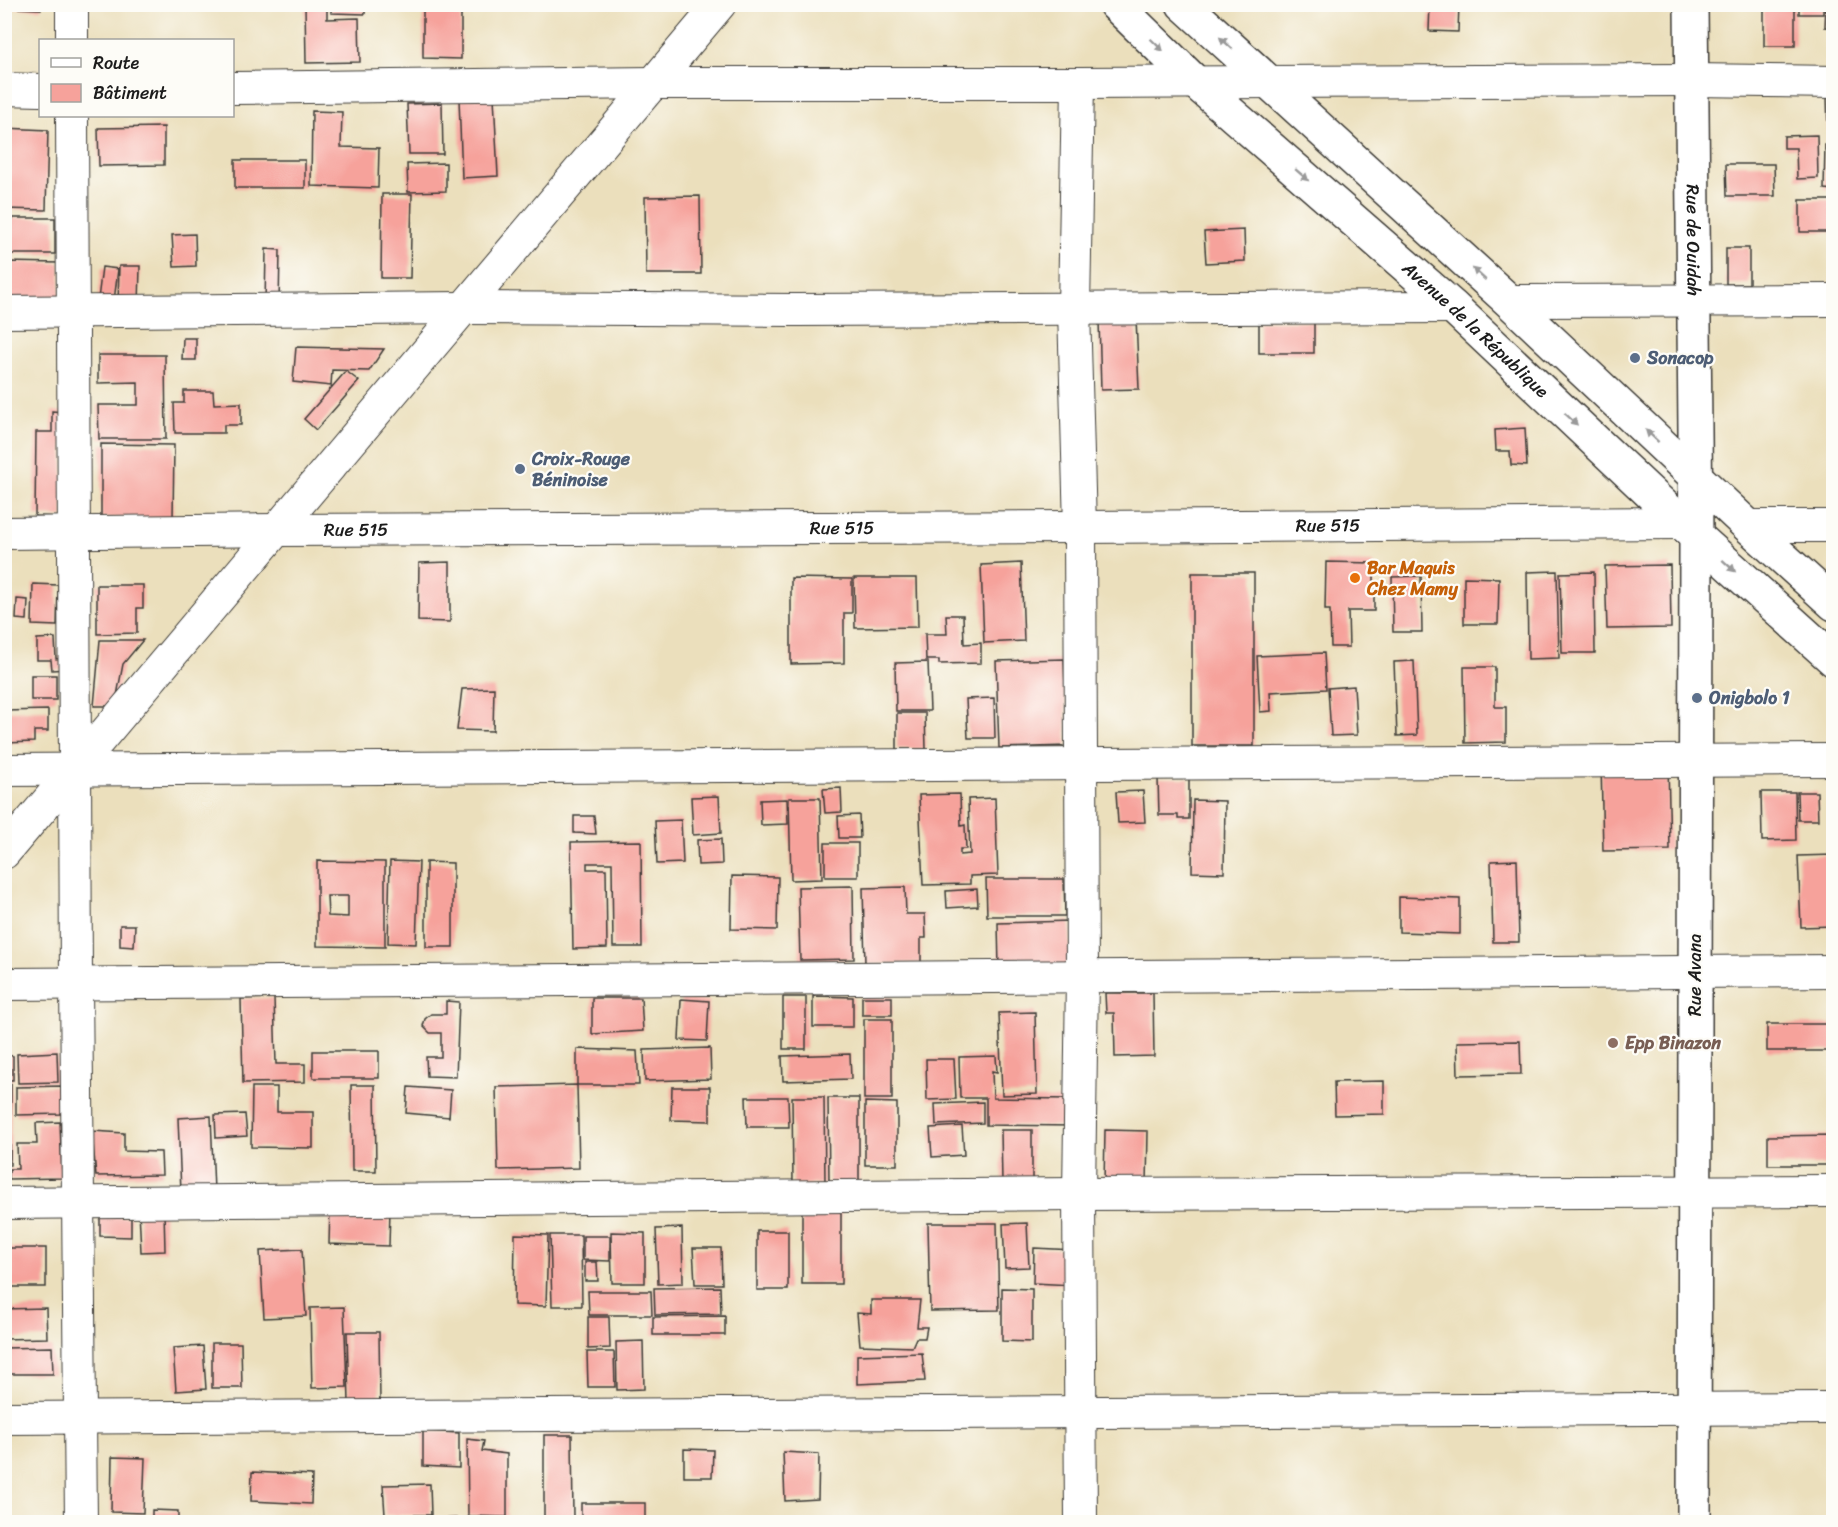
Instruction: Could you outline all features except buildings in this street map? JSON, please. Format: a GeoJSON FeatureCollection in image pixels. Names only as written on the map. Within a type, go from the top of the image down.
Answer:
{"type":"FeatureCollection","features":[{"type":"Feature","properties":{"kind":"main road","name":"Avenue de la République"},"geometry":{"type":"LineString","coordinates":[[1115,4],[1195,82],[1453,308],[1833,660]]}},
{"type":"Feature","properties":{"kind":"main road"},"geometry":{"type":"LineString","coordinates":[[1183,4],[1509,301],[1833,604]]}},
{"type":"Feature","properties":{"kind":"main road","name":"Rue de Ouidah"},"geometry":{"type":"LineString","coordinates":[[1689,529],[1695,476],[1691,4]]}},
{"type":"Feature","properties":{"kind":"main road","name":"Rue Avana"},"geometry":{"type":"LineString","coordinates":[[1689,529],[1695,760],[1694,1522]]}},
{"type":"Feature","properties":{"kind":"street"},"geometry":{"type":"LineString","coordinates":[[72,4],[72,39]]}},
{"type":"Feature","properties":{"kind":"street"},"geometry":{"type":"LineString","coordinates":[[4,853],[720,4]]}},
{"type":"Feature","properties":{"kind":"street"},"geometry":{"type":"LineString","coordinates":[[234,88],[654,83],[1692,80],[1833,82]]}},
{"type":"Feature","properties":{"kind":"street"},"geometry":{"type":"LineString","coordinates":[[1078,83],[1074,309],[1080,527],[1082,976],[1079,1412],[1081,1522]]}},
{"type":"Feature","properties":{"kind":"street"},"geometry":{"type":"LineString","coordinates":[[4,89],[39,90]]}},
{"type":"Feature","properties":{"kind":"street"},"geometry":{"type":"LineString","coordinates":[[72,117],[74,770],[81,1522]]}},
{"type":"Feature","properties":{"kind":"street"},"geometry":{"type":"LineString","coordinates":[[1509,301],[1833,300]]}},
{"type":"Feature","properties":{"kind":"street"},"geometry":{"type":"LineString","coordinates":[[4,312],[464,308],[795,310],[1453,308]]}},
{"type":"Feature","properties":{"kind":"street"},"geometry":{"type":"LineString","coordinates":[[1748,526],[1833,526]]}},
{"type":"Feature","properties":{"kind":"street","name":"Rue 515"},"geometry":{"type":"LineString","coordinates":[[4,533],[1080,527],[1689,529]]}},
{"type":"Feature","properties":{"kind":"street"},"geometry":{"type":"LineString","coordinates":[[4,770],[1833,760]]}},
{"type":"Feature","properties":{"kind":"street"},"geometry":{"type":"LineString","coordinates":[[4,984],[1833,971]]}},
{"type":"Feature","properties":{"kind":"street"},"geometry":{"type":"LineString","coordinates":[[4,1203],[1079,1194],[1833,1191]]}},
{"type":"Feature","properties":{"kind":"street"},"geometry":{"type":"LineString","coordinates":[[4,1418],[1833,1408]]}},
{"type":"Feature","properties":{"kind":"place","name":"Sonacop"},"geometry":{"type":"Point","coordinates":[1635,358]}},
{"type":"Feature","properties":{"kind":"place","name":"Croix-Rouge Béninoise"},"geometry":{"type":"Point","coordinates":[520,469]}},
{"type":"Feature","properties":{"kind":"place","name":"Bar Maquis Chez Mamy"},"geometry":{"type":"Point","coordinates":[1355,578]}},
{"type":"Feature","properties":{"kind":"place","name":"Onigbolo 1"},"geometry":{"type":"Point","coordinates":[1697,698]}},
{"type":"Feature","properties":{"kind":"place","name":"Epp Binazon"},"geometry":{"type":"Point","coordinates":[1613,1043]}}]}
